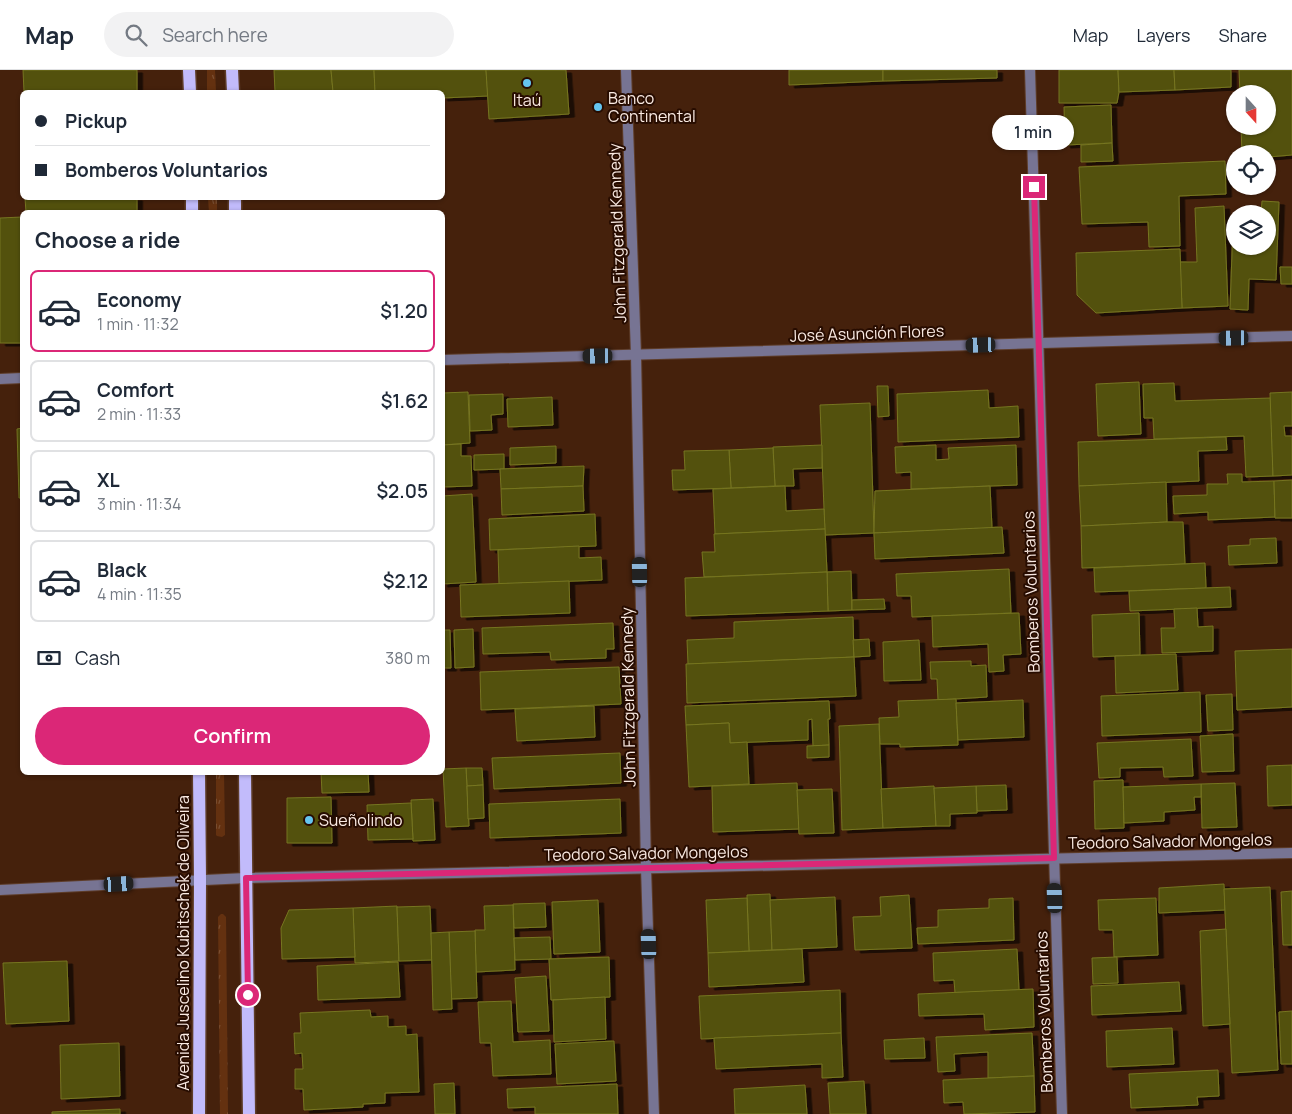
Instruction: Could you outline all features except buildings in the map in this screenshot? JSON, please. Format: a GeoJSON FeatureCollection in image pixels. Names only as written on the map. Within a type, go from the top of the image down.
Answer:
{"type":"FeatureCollection","features":[{"type":"Feature","properties":{"kind":"main road"},"geometry":{"type":"LineString","coordinates":[[189,70],[190,90]]}},
{"type":"Feature","properties":{"kind":"main road"},"geometry":{"type":"LineString","coordinates":[[232,70],[233,90]]}},
{"type":"Feature","properties":{"kind":"main road","name":"Avenida Juscelino Kubitschek de Oliveira"},"geometry":{"type":"LineString","coordinates":[[199,775],[200,1114]]}},
{"type":"Feature","properties":{"kind":"main road"},"geometry":{"type":"LineString","coordinates":[[245,775],[249,1114]]}},
{"type":"Feature","properties":{"kind":"street","name":"John Fitzgerald Kennedy"},"geometry":{"type":"LineString","coordinates":[[626,70],[636,355],[646,868],[654,1114]]}},
{"type":"Feature","properties":{"kind":"street","name":"Bomberos Voluntarios"},"geometry":{"type":"LineString","coordinates":[[1030,70],[1062,1114]]}},
{"type":"Feature","properties":{"kind":"street","name":"José Asunción Flores"},"geometry":{"type":"LineString","coordinates":[[445,360],[1292,336]]}},
{"type":"Feature","properties":{"kind":"street"},"geometry":{"type":"LineString","coordinates":[[0,379],[20,378]]}},
{"type":"Feature","properties":{"kind":"street","name":"Teodoro Salvador Mongelos"},"geometry":{"type":"LineString","coordinates":[[0,890],[246,878],[1292,853]]}},
{"type":"Feature","properties":{"kind":"green space"},"geometry":{"type":"Polygon","coordinates":[[[207,70],[215,70],[216,90],[207,90],[207,70]]]}},
{"type":"Feature","properties":{"kind":"green space"},"geometry":{"type":"Polygon","coordinates":[[[208,200],[217,200],[217,210],[209,210],[208,200]]]}},
{"type":"Feature","properties":{"kind":"green space"},"geometry":{"type":"Polygon","coordinates":[[[216,775],[224,775],[225,835],[222,837],[216,835],[216,775]]]}},
{"type":"Feature","properties":{"kind":"green space"},"geometry":{"type":"Polygon","coordinates":[[[221,914],[226,917],[228,1114],[220,1114],[218,917],[221,914]]]}},
{"type":"Feature","properties":{"kind":"place","name":"Itaú"},"geometry":{"type":"Point","coordinates":[527,83]}},
{"type":"Feature","properties":{"kind":"place","name":"Banco Continental"},"geometry":{"type":"Point","coordinates":[598,107]}},
{"type":"Feature","properties":{"kind":"place","name":"Sueñolindo"},"geometry":{"type":"Point","coordinates":[309,820]}},
{"type":"Feature","properties":{"kind":"route"},"geometry":{"type":"LineString","coordinates":[[248,995],[246,878],[1054,858],[1034,187]]}}]}
